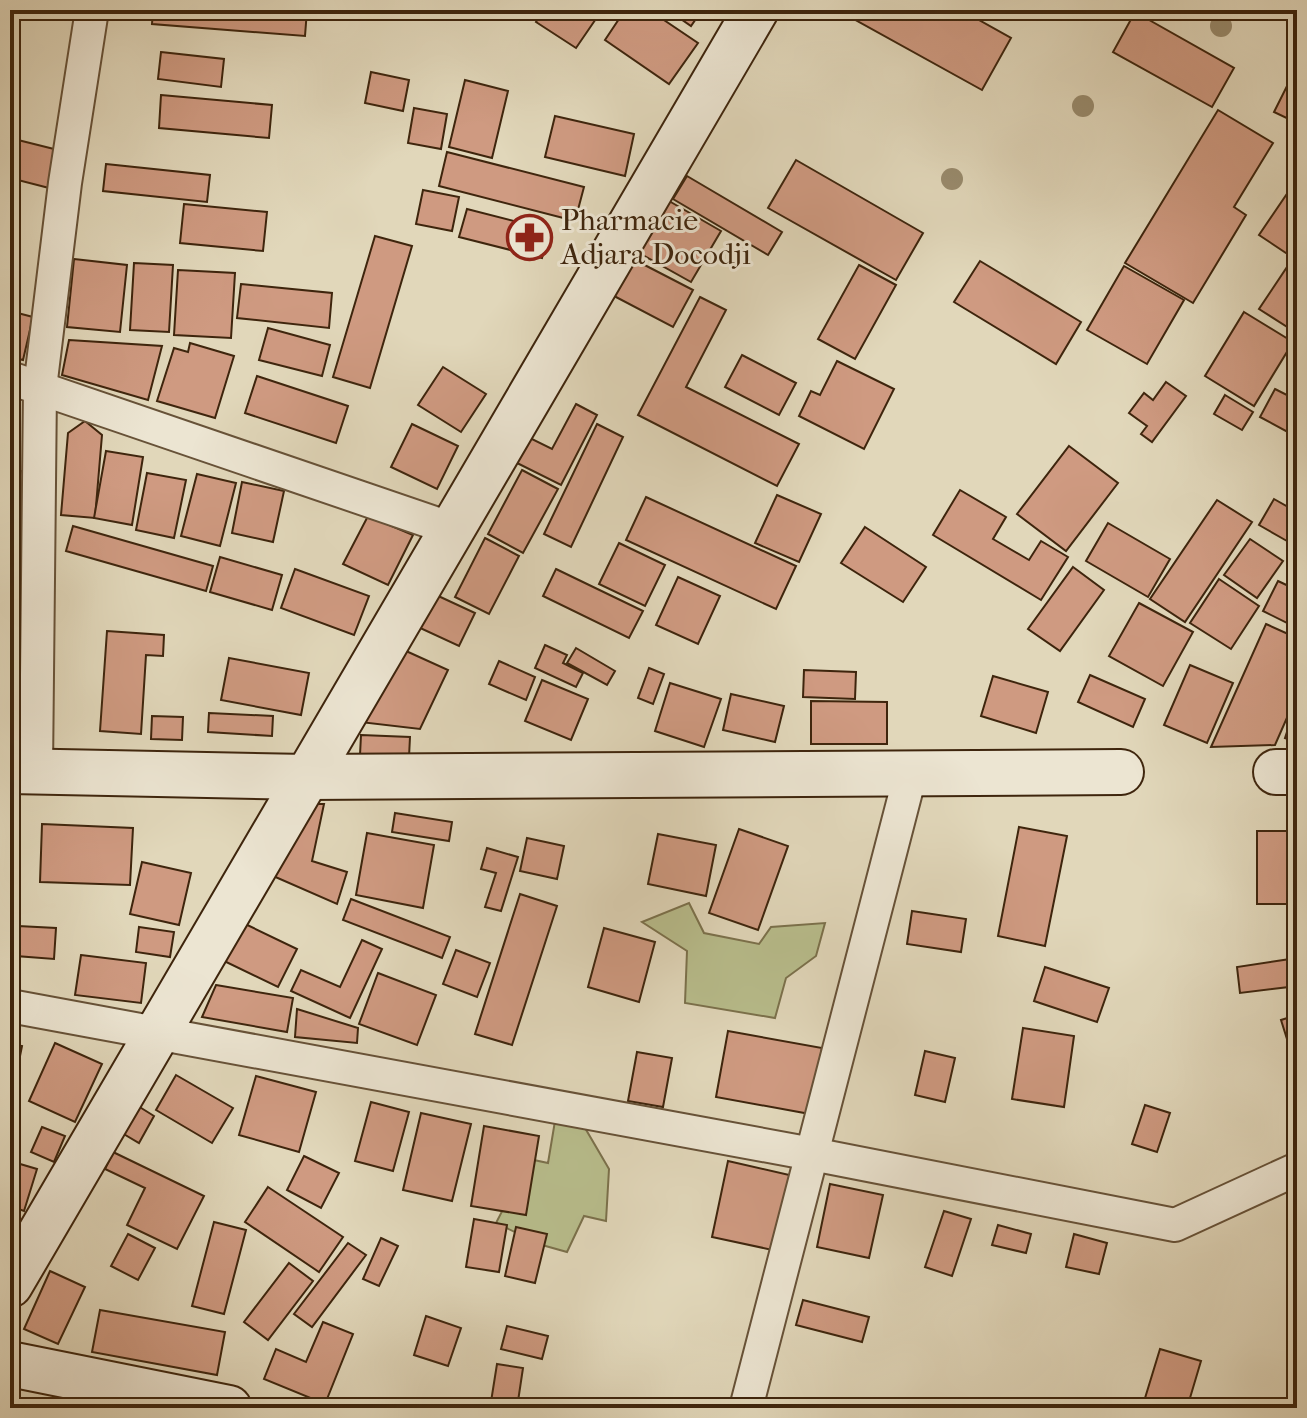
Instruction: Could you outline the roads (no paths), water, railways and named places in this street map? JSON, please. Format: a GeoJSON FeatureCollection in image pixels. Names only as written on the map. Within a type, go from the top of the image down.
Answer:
{"type":"FeatureCollection","features":[{"type":"Feature","properties":{"kind":"street"},"geometry":{"type":"LineString","coordinates":[[92,10],[65,183],[25,383],[23,771],[307,777],[1121,772]]}},
{"type":"Feature","properties":{"kind":"street"},"geometry":{"type":"LineString","coordinates":[[10,1285],[756,10]]}},
{"type":"Feature","properties":{"kind":"street"},"geometry":{"type":"LineString","coordinates":[[25,383],[452,529]]}},
{"type":"Feature","properties":{"kind":"street"},"geometry":{"type":"LineString","coordinates":[[746,1408],[911,772]]}},
{"type":"Feature","properties":{"kind":"street"},"geometry":{"type":"LineString","coordinates":[[10,1006],[812,1154],[1175,1225],[1297,1169]]}},
{"type":"Feature","properties":{"kind":"street"},"geometry":{"type":"LineString","coordinates":[[10,1364],[229,1408]]}},
{"type":"Feature","properties":{"kind":"place","name":"Pharmacie Adjara Docodji"},"geometry":{"type":"Point","coordinates":[530,237]}}]}
